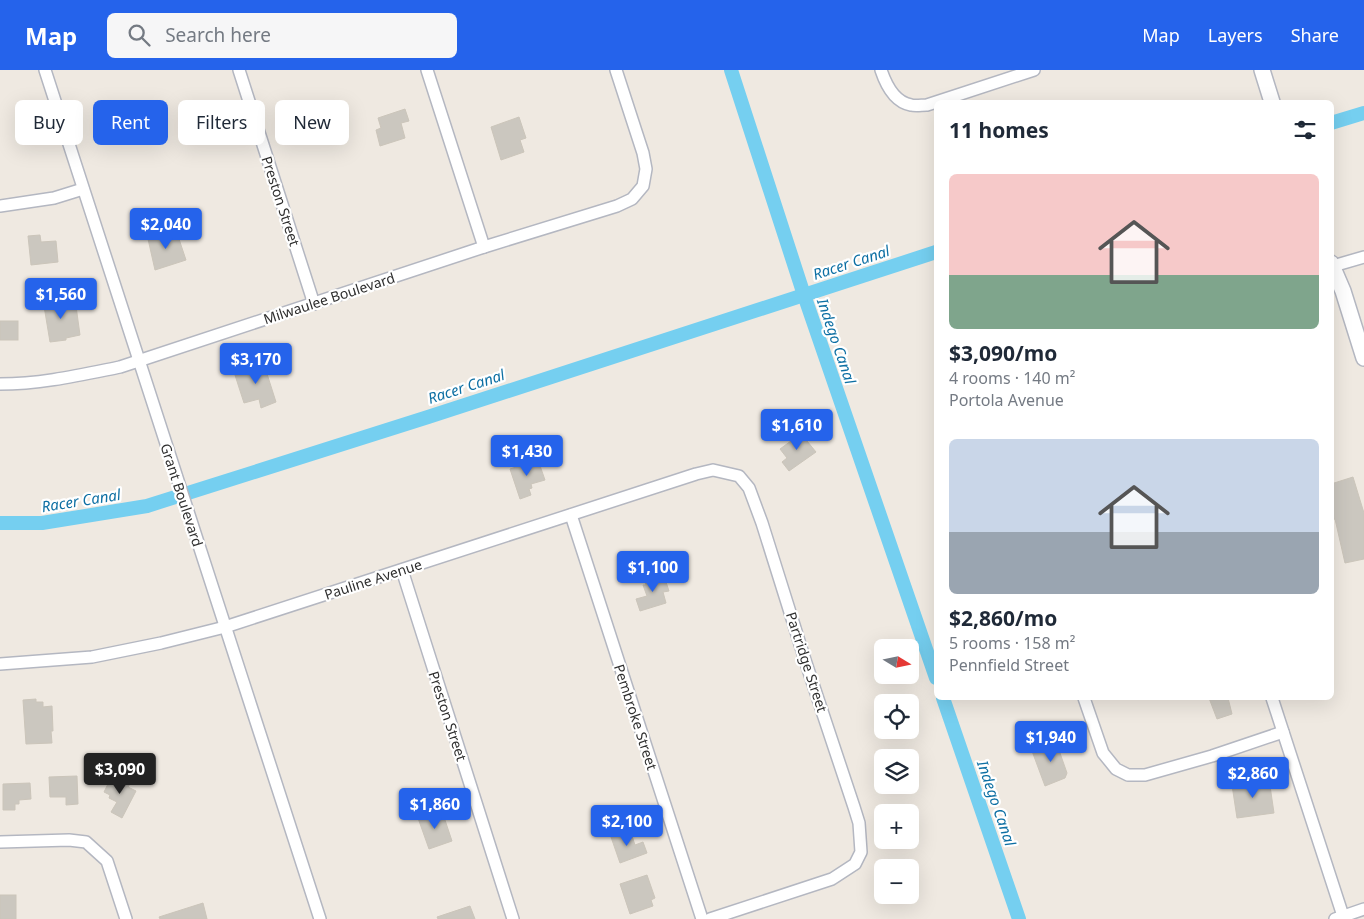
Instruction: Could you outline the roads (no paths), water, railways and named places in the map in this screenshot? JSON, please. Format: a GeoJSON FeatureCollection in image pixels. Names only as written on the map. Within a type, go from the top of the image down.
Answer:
{"type":"FeatureCollection","features":[{"type":"Feature","properties":{"kind":"street","name":"Grant Boulevard"},"geometry":{"type":"LineString","coordinates":[[45,70],[320,919]]}},
{"type":"Feature","properties":{"kind":"street","name":"Preston Street"},"geometry":{"type":"LineString","coordinates":[[239,70],[314,304]]}},
{"type":"Feature","properties":{"kind":"street"},"geometry":{"type":"LineString","coordinates":[[427,70],[484,247]]}},
{"type":"Feature","properties":{"kind":"street","name":"Milwaulee Boulevard"},"geometry":{"type":"LineString","coordinates":[[0,384],[31,383],[120,367],[632,199],[643,186],[646,169],[643,153],[616,70]]}},
{"type":"Feature","properties":{"kind":"street"},"geometry":{"type":"LineString","coordinates":[[881,70],[885,82],[896,98],[910,105],[927,105],[934,103]]}},
{"type":"Feature","properties":{"kind":"street"},"geometry":{"type":"LineString","coordinates":[[942,100],[1034,70]]}},
{"type":"Feature","properties":{"kind":"street"},"geometry":{"type":"LineString","coordinates":[[1262,70],[1271,100]]}},
{"type":"Feature","properties":{"kind":"street"},"geometry":{"type":"LineString","coordinates":[[0,206],[54,198],[83,189]]}},
{"type":"Feature","properties":{"kind":"street"},"geometry":{"type":"LineString","coordinates":[[1334,264],[1364,257]]}},
{"type":"Feature","properties":{"kind":"street"},"geometry":{"type":"LineString","coordinates":[[1334,271],[1364,358]]}},
{"type":"Feature","properties":{"kind":"street","name":"Pauline Avenue"},"geometry":{"type":"LineString","coordinates":[[0,664],[92,657],[161,643],[225,627],[713,470],[739,476]]}},
{"type":"Feature","properties":{"kind":"street","name":"Partridge Street"},"geometry":{"type":"LineString","coordinates":[[710,919],[832,879],[855,864],[861,852],[859,823],[805,660],[790,608],[749,488],[739,476]]}},
{"type":"Feature","properties":{"kind":"street","name":"Pembroke Street"},"geometry":{"type":"LineString","coordinates":[[571,516],[702,919]]}},
{"type":"Feature","properties":{"kind":"street","name":"Preston Street"},"geometry":{"type":"LineString","coordinates":[[402,570],[513,919]]}},
{"type":"Feature","properties":{"kind":"street"},"geometry":{"type":"LineString","coordinates":[[1085,700],[1103,753],[1116,769],[1128,775],[1145,775],[1212,756],[1283,732]]}},
{"type":"Feature","properties":{"kind":"street"},"geometry":{"type":"LineString","coordinates":[[1273,700],[1341,918],[1364,909]]}},
{"type":"Feature","properties":{"kind":"street"},"geometry":{"type":"LineString","coordinates":[[0,842],[69,840],[86,842],[107,861],[126,919]]}},
{"type":"Feature","properties":{"kind":"waterway","name":"Indego Canal"},"geometry":{"type":"LineString","coordinates":[[731,70],[804,295],[934,672]]}},
{"type":"Feature","properties":{"kind":"waterway","name":"Racer Canal"},"geometry":{"type":"LineString","coordinates":[[1334,122],[1364,113]]}},
{"type":"Feature","properties":{"kind":"waterway","name":"Racer Canal"},"geometry":{"type":"LineString","coordinates":[[0,523],[42,523],[147,506],[934,253]]}},
{"type":"Feature","properties":{"kind":"waterway","name":"Indego Canal"},"geometry":{"type":"LineString","coordinates":[[944,700],[1019,919]]}}]}
